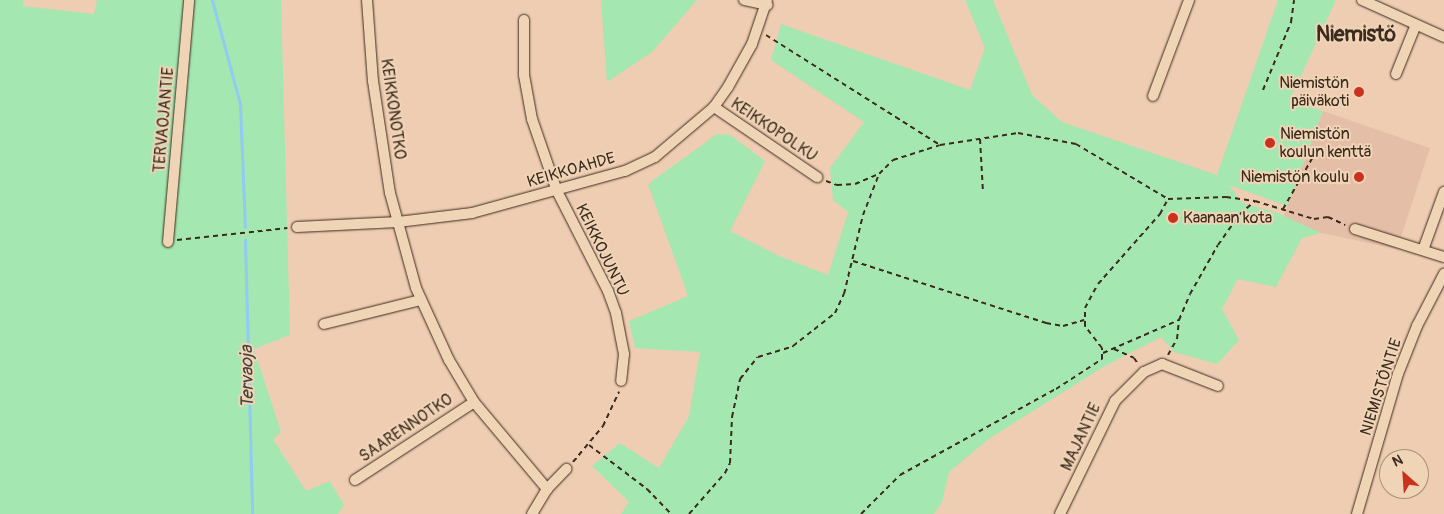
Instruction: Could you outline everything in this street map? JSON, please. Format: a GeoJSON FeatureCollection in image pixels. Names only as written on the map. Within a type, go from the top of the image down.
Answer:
{"type":"FeatureCollection","features":[{"type":"Feature","properties":{"kind":"street","name":"TERVAOJANTIE"},"geometry":{"type":"LineString","coordinates":[[168,242],[189,0]]}},
{"type":"Feature","properties":{"kind":"street","name":"KEIKKONOTKO"},"geometry":{"type":"LineString","coordinates":[[367,0],[372,81],[390,193],[421,300],[449,360],[474,402],[547,489]]}},
{"type":"Feature","properties":{"kind":"street"},"geometry":{"type":"LineString","coordinates":[[744,0],[767,2]]}},
{"type":"Feature","properties":{"kind":"street"},"geometry":{"type":"LineString","coordinates":[[1153,96],[1189,0]]}},
{"type":"Feature","properties":{"kind":"street"},"geometry":{"type":"LineString","coordinates":[[1362,0],[1415,27],[1444,38]]}},
{"type":"Feature","properties":{"kind":"street","name":"KEIKKOAHDE"},"geometry":{"type":"LineString","coordinates":[[296,227],[398,222],[472,213],[557,191],[625,170],[655,157],[714,108],[741,66],[758,30],[767,2]]}},
{"type":"Feature","properties":{"kind":"street","name":"KEIKKOJUNTU"},"geometry":{"type":"LineString","coordinates":[[524,20],[524,74],[532,119],[557,191],[608,291],[616,313],[624,354],[621,381]]}},
{"type":"Feature","properties":{"kind":"street"},"geometry":{"type":"LineString","coordinates":[[1396,74],[1415,27]]}},
{"type":"Feature","properties":{"kind":"street","name":"KEIKKOPOLKU"},"geometry":{"type":"LineString","coordinates":[[714,108],[817,177]]}},
{"type":"Feature","properties":{"kind":"street"},"geometry":{"type":"LineString","coordinates":[[1423,250],[1444,192]]}},
{"type":"Feature","properties":{"kind":"street"},"geometry":{"type":"LineString","coordinates":[[1355,229],[1444,257]]}},
{"type":"Feature","properties":{"kind":"street","name":"NIEMISTÖNTIE"},"geometry":{"type":"LineString","coordinates":[[1357,514],[1398,374],[1417,326],[1444,274]]}},
{"type":"Feature","properties":{"kind":"street"},"geometry":{"type":"LineString","coordinates":[[324,324],[421,300]]}},
{"type":"Feature","properties":{"kind":"street"},"geometry":{"type":"LineString","coordinates":[[1162,364],[1218,386]]}},
{"type":"Feature","properties":{"kind":"street","name":"MAJANTIE"},"geometry":{"type":"LineString","coordinates":[[1060,514],[1115,401],[1144,372],[1162,364]]}},
{"type":"Feature","properties":{"kind":"street","name":"SAARENNOTKO"},"geometry":{"type":"LineString","coordinates":[[355,480],[474,402]]}},
{"type":"Feature","properties":{"kind":"street"},"geometry":{"type":"LineString","coordinates":[[532,514],[547,489],[566,469]]}},
{"type":"Feature","properties":{"kind":"path"},"geometry":{"type":"LineString","coordinates":[[1263,90],[1290,22],[1294,0]]}},
{"type":"Feature","properties":{"kind":"path"},"geometry":{"type":"LineString","coordinates":[[758,30],[940,144]]}},
{"type":"Feature","properties":{"kind":"path"},"geometry":{"type":"LineString","coordinates":[[817,177],[837,185],[855,184],[879,174],[893,160],[940,144],[1018,133],[1076,144],[1168,199],[1226,197],[1255,201],[1314,219],[1328,217],[1355,229]]}},
{"type":"Feature","properties":{"kind":"path"},"geometry":{"type":"LineString","coordinates":[[980,139],[984,192]]}},
{"type":"Feature","properties":{"kind":"path"},"geometry":{"type":"LineString","coordinates":[[1283,209],[1314,155]]}},
{"type":"Feature","properties":{"kind":"path"},"geometry":{"type":"LineString","coordinates":[[689,514],[725,473],[730,463],[732,416],[740,379],[758,357],[793,346],[835,313],[844,294],[863,215],[879,174]]}},
{"type":"Feature","properties":{"kind":"path"},"geometry":{"type":"LineString","coordinates":[[1103,354],[1085,326],[1085,308],[1098,284],[1160,214],[1168,199]]}},
{"type":"Feature","properties":{"kind":"path"},"geometry":{"type":"LineString","coordinates":[[1162,364],[1177,339],[1179,320],[1218,245],[1240,214],[1255,201]]}},
{"type":"Feature","properties":{"kind":"path"},"geometry":{"type":"LineString","coordinates":[[168,242],[296,227]]}},
{"type":"Feature","properties":{"kind":"path"},"geometry":{"type":"LineString","coordinates":[[852,261],[934,289],[1010,308],[1046,323],[1063,326],[1084,320]]}},
{"type":"Feature","properties":{"kind":"path"},"geometry":{"type":"LineString","coordinates":[[861,514],[900,475],[1056,389],[1102,359],[1103,354],[1179,320]]}},
{"type":"Feature","properties":{"kind":"path"},"geometry":{"type":"LineString","coordinates":[[1114,349],[1134,358],[1144,372]]}},
{"type":"Feature","properties":{"kind":"path"},"geometry":{"type":"LineString","coordinates":[[566,469],[589,445],[615,405],[621,381]]}},
{"type":"Feature","properties":{"kind":"path"},"geometry":{"type":"LineString","coordinates":[[589,445],[647,489],[671,514]]}},
{"type":"Feature","properties":{"kind":"shaded area","name":"Niemistön koulu"},"geometry":{"type":"Polygon","coordinates":[[[1323,111],[1430,148],[1397,249],[1321,233],[1283,218],[1323,111]]]}},
{"type":"Feature","properties":{"kind":"green space"},"geometry":{"type":"Polygon","coordinates":[[[0,0],[23,0],[23,6],[94,14],[97,0],[281,0],[290,335],[254,349],[281,432],[273,439],[306,491],[330,481],[344,505],[338,514],[0,514],[0,0]]]}},
{"type":"Feature","properties":{"kind":"green space"},"geometry":{"type":"Polygon","coordinates":[[[601,0],[697,0],[652,52],[607,82],[601,0]]]}},
{"type":"Feature","properties":{"kind":"green space"},"geometry":{"type":"Polygon","coordinates":[[[965,0],[993,0],[1032,95],[1062,122],[1217,175],[1278,0],[1336,0],[1290,99],[1323,111],[1287,206],[1229,185],[1242,203],[1276,212],[1321,233],[1302,238],[1276,287],[1238,279],[1222,309],[1239,340],[1217,364],[1174,352],[1161,337],[1105,366],[990,438],[949,472],[942,502],[934,514],[621,514],[629,502],[592,466],[620,443],[659,468],[689,416],[700,352],[635,348],[629,321],[688,296],[648,184],[717,134],[730,135],[765,161],[730,231],[779,256],[828,275],[848,212],[833,200],[830,168],[864,122],[771,60],[781,24],[970,90],[985,48],[965,0]]]}},
{"type":"Feature","properties":{"kind":"waterway","name":"Tervaoja"},"geometry":{"type":"LineString","coordinates":[[212,0],[240,104],[245,227]]}},
{"type":"Feature","properties":{"kind":"waterway","name":"Tervaoja"},"geometry":{"type":"LineString","coordinates":[[245,240],[252,514]]}},
{"type":"Feature","properties":{"kind":"place","name":"Niemistön päiväkoti"},"geometry":{"type":"Point","coordinates":[1359,92]}},
{"type":"Feature","properties":{"kind":"place","name":"Niemistön koulun kenttä"},"geometry":{"type":"Point","coordinates":[1270,143]}},
{"type":"Feature","properties":{"kind":"place","name":"Niemistön koulu"},"geometry":{"type":"Point","coordinates":[1359,177]}},
{"type":"Feature","properties":{"kind":"place","name":"Kaanaan kota"},"geometry":{"type":"Point","coordinates":[1173,218]}},
{"type":"Feature","properties":{"kind":"district","name":"Niemistö"},"geometry":{"type":"Point","coordinates":[1356,35]}}]}
